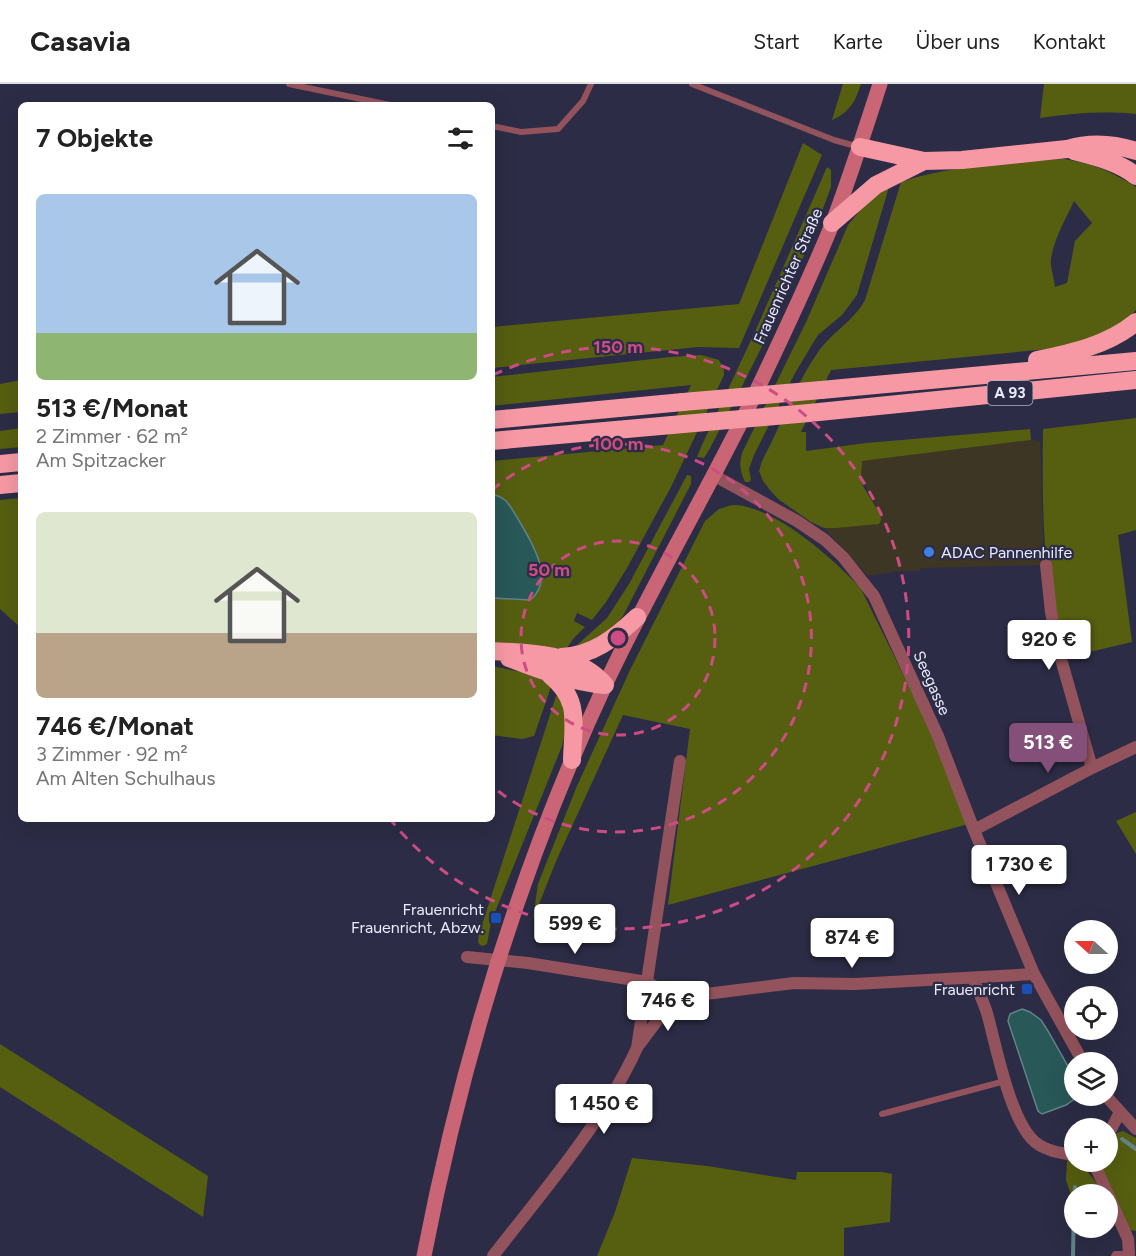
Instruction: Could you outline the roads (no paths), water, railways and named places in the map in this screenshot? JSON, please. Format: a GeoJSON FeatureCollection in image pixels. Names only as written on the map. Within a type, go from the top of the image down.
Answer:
{"type":"FeatureCollection","features":[{"type":"Feature","properties":{"kind":"highway"},"geometry":{"type":"LineString","coordinates":[[860,147],[924,161],[962,160],[1067,149],[1081,145],[1105,144],[1136,151]]}},
{"type":"Feature","properties":{"kind":"highway"},"geometry":{"type":"LineString","coordinates":[[1067,149],[1103,158],[1129,170],[1136,176]]}},
{"type":"Feature","properties":{"kind":"highway"},"geometry":{"type":"LineString","coordinates":[[832,223],[876,185],[924,161]]}},
{"type":"Feature","properties":{"kind":"highway"},"geometry":{"type":"LineString","coordinates":[[953,377],[1074,352],[1111,338],[1136,322]]}},
{"type":"Feature","properties":{"kind":"highway","name":"A 93"},"geometry":{"type":"LineString","coordinates":[[495,420],[1136,361]]}},
{"type":"Feature","properties":{"kind":"highway","name":"A 93"},"geometry":{"type":"LineString","coordinates":[[495,441],[809,413],[1136,380]]}},
{"type":"Feature","properties":{"kind":"highway"},"geometry":{"type":"LineString","coordinates":[[0,464],[18,462]]}},
{"type":"Feature","properties":{"kind":"highway"},"geometry":{"type":"LineString","coordinates":[[0,485],[18,483]]}},
{"type":"Feature","properties":{"kind":"highway"},"geometry":{"type":"LineString","coordinates":[[550,665],[585,653],[613,639],[637,617]]}},
{"type":"Feature","properties":{"kind":"highway"},"geometry":{"type":"LineString","coordinates":[[495,652],[550,665],[575,663],[587,668],[605,685]]}},
{"type":"Feature","properties":{"kind":"highway"},"geometry":{"type":"LineString","coordinates":[[550,665],[571,700],[572,760]]}},
{"type":"Feature","properties":{"kind":"main road","name":"Frauenrichter Straße"},"geometry":{"type":"LineString","coordinates":[[424,1256],[453,1127],[498,960],[538,843],[572,760],[637,617],[756,392],[832,223],[880,84]]}},
{"type":"Feature","properties":{"kind":"street","name":"Seegasse"},"geometry":{"type":"LineString","coordinates":[[713,475],[797,521],[825,540],[861,578],[886,619],[938,736],[1034,974],[1077,1052]]}},
{"type":"Feature","properties":{"kind":"street"},"geometry":{"type":"LineString","coordinates":[[1046,565],[1057,645],[1092,768]]}},
{"type":"Feature","properties":{"kind":"street"},"geometry":{"type":"LineString","coordinates":[[974,830],[1136,747]]}},
{"type":"Feature","properties":{"kind":"street"},"geometry":{"type":"LineString","coordinates":[[637,1048],[680,761]]}},
{"type":"Feature","properties":{"kind":"street"},"geometry":{"type":"LineString","coordinates":[[467,957],[647,982],[674,998],[794,983],[855,984],[1034,974]]}},
{"type":"Feature","properties":{"kind":"street"},"geometry":{"type":"LineString","coordinates":[[973,978],[986,1010],[1005,1081],[1018,1116],[1034,1141],[1053,1151],[1064,1153]]}},
{"type":"Feature","properties":{"kind":"street"},"geometry":{"type":"LineString","coordinates":[[493,1256],[592,1126],[626,1073],[637,1048],[674,998]]}},
{"type":"Feature","properties":{"kind":"street"},"geometry":{"type":"LineString","coordinates":[[1114,1106],[1136,1128]]}},
{"type":"Feature","properties":{"kind":"street"},"geometry":{"type":"LineString","coordinates":[[1116,1118],[1119,1112]]}},
{"type":"Feature","properties":{"kind":"street"},"geometry":{"type":"LineString","coordinates":[[1098,1172],[1128,1239],[1129,1254]]}},
{"type":"Feature","properties":{"kind":"lane"},"geometry":{"type":"LineString","coordinates":[[289,84],[376,102]]}},
{"type":"Feature","properties":{"kind":"lane"},"geometry":{"type":"LineString","coordinates":[[495,127],[521,132],[558,129],[584,100],[591,84]]}},
{"type":"Feature","properties":{"kind":"lane"},"geometry":{"type":"LineString","coordinates":[[692,84],[834,140],[860,147]]}},
{"type":"Feature","properties":{"kind":"lane"},"geometry":{"type":"LineString","coordinates":[[882,1114],[1005,1081]]}},
{"type":"Feature","properties":{"kind":"lane"},"geometry":{"type":"LineString","coordinates":[[1114,1256],[1115,1254],[1129,1254]]}},
{"type":"Feature","properties":{"kind":"waterway"},"geometry":{"type":"LineString","coordinates":[[1122,1139],[1136,1149]]}},
{"type":"Feature","properties":{"kind":"waterway"},"geometry":{"type":"LineString","coordinates":[[1073,1238],[1073,1256]]}},
{"type":"Feature","properties":{"kind":"place","name":"ADAC Pannenhilfe"},"geometry":{"type":"Point","coordinates":[929,552]}},
{"type":"Feature","properties":{"kind":"place","name":"Frauenricht Frauenricht, Abzw."},"geometry":{"type":"Point","coordinates":[496,918]}},
{"type":"Feature","properties":{"kind":"place","name":"Frauenricht"},"geometry":{"type":"Point","coordinates":[1027,989]}}]}
